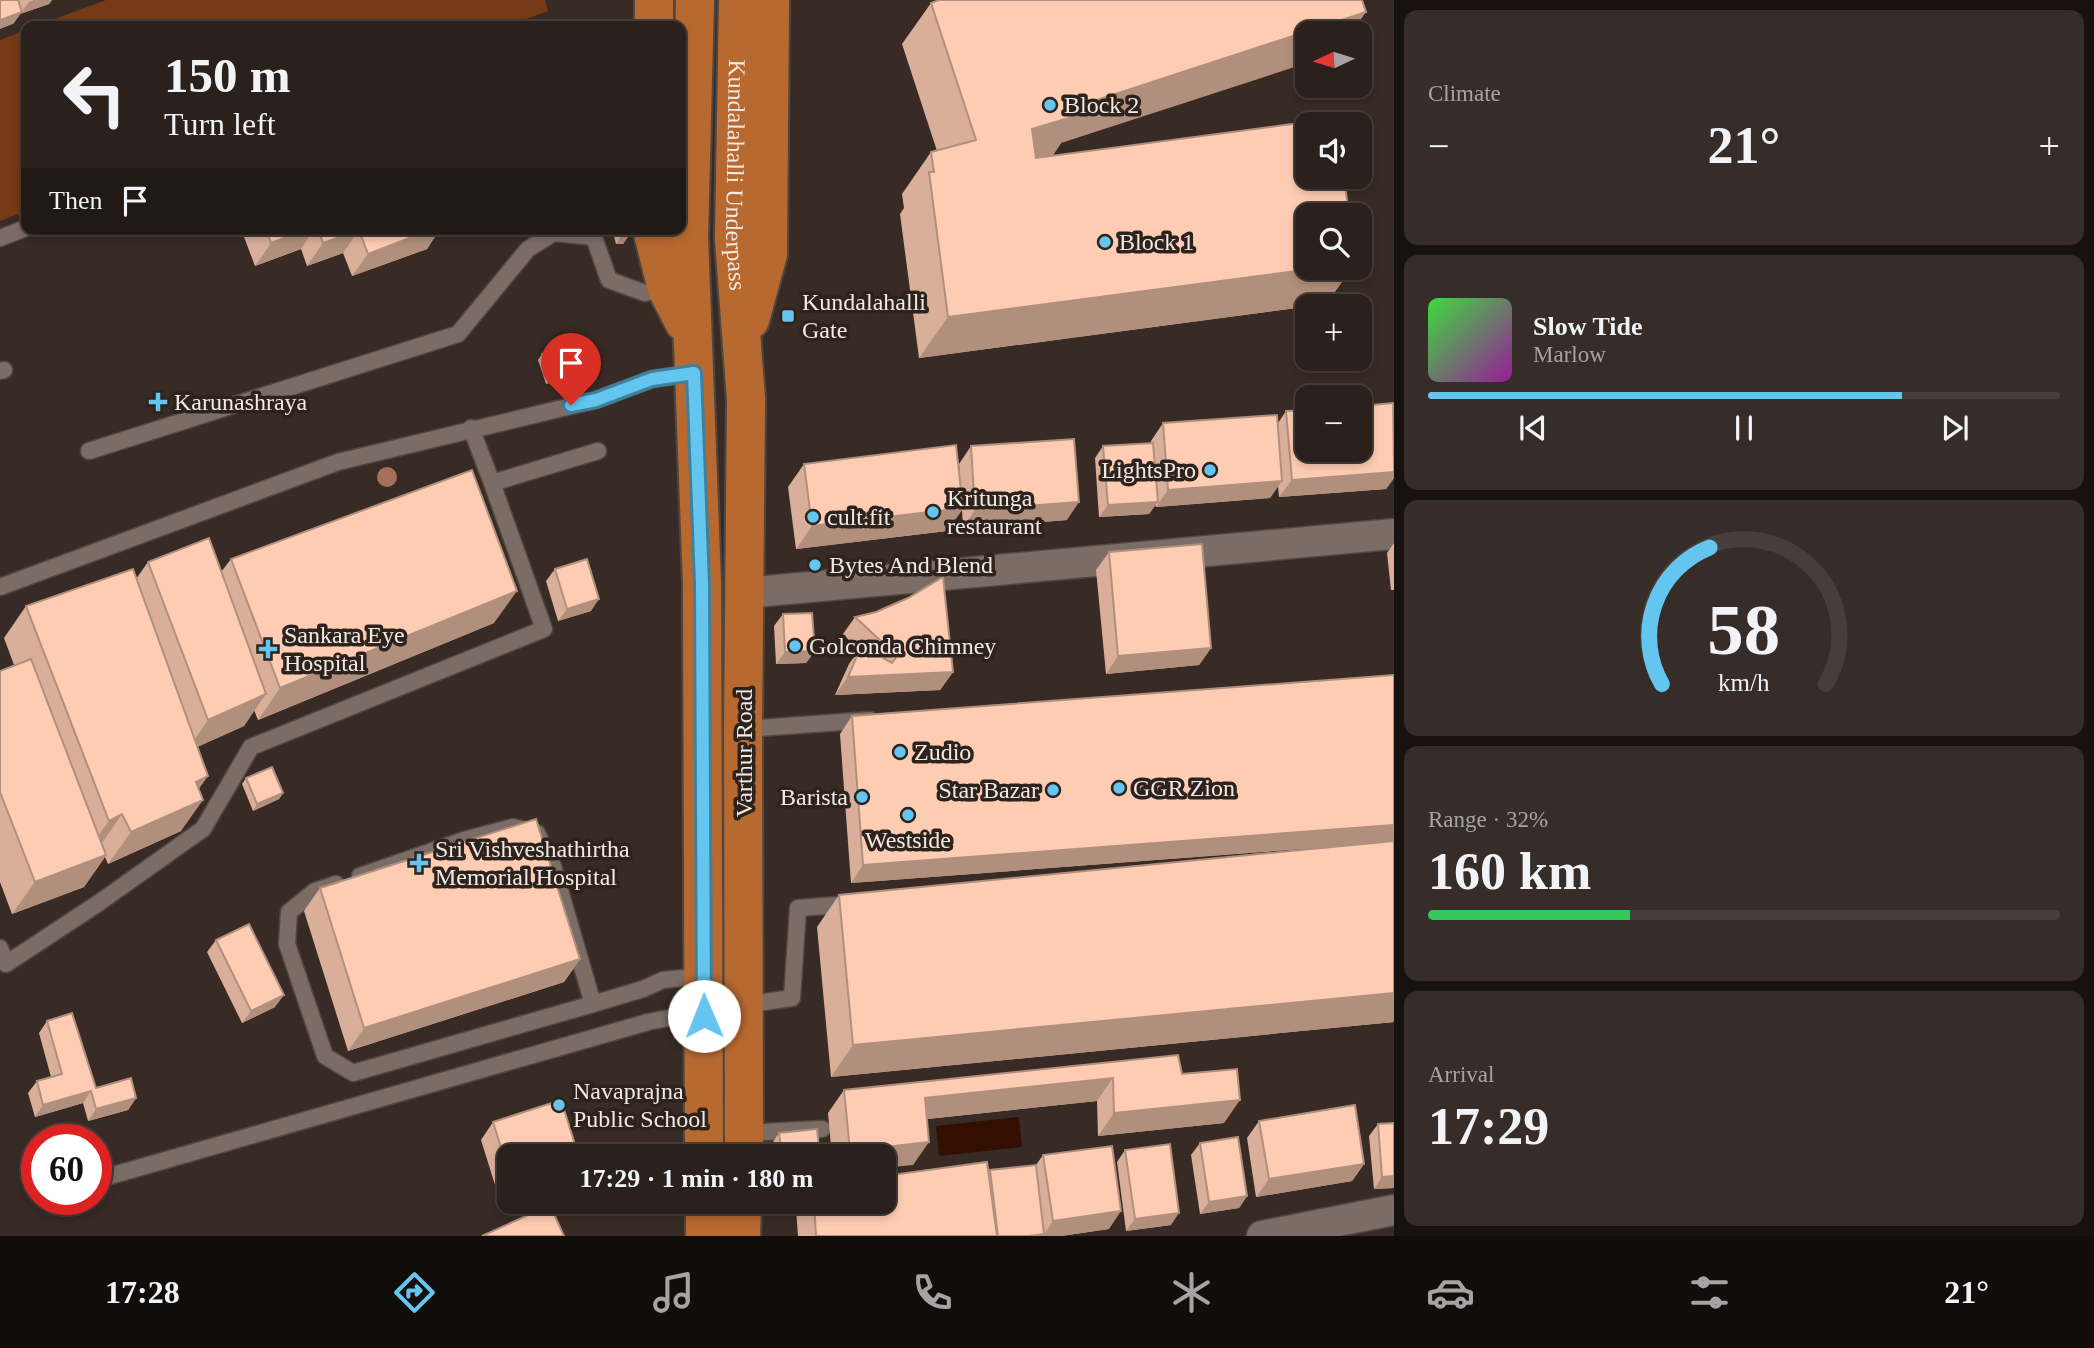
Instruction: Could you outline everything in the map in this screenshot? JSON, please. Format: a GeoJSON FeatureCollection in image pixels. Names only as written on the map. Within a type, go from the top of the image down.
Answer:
{"type":"FeatureCollection","features":[{"type":"Feature","properties":{"kind":"main road"},"geometry":{"type":"LineString","coordinates":[[654,0],[654,21]]}},
{"type":"Feature","properties":{"kind":"main road","name":"Kundalahalli Underpass"},"geometry":{"type":"LineString","coordinates":[[693,354],[689,237],[695,0]]}},
{"type":"Feature","properties":{"kind":"main road","name":"Kundalahalli Underpass"},"geometry":{"type":"LineString","coordinates":[[738,0],[734,239],[743,349]]}},
{"type":"Feature","properties":{"kind":"main road"},"geometry":{"type":"LineString","coordinates":[[743,349],[768,254],[771,0]]}},
{"type":"Feature","properties":{"kind":"main road"},"geometry":{"type":"LineString","coordinates":[[654,235],[667,289],[693,354]]}},
{"type":"Feature","properties":{"kind":"main road","name":"Varthur Road"},"geometry":{"type":"LineString","coordinates":[[743,349],[746,399],[743,729],[744,1144]]}},
{"type":"Feature","properties":{"kind":"main road","name":"Varthur Road"},"geometry":{"type":"LineString","coordinates":[[693,354],[702,584],[705,1144]]}},
{"type":"Feature","properties":{"kind":"main road"},"geometry":{"type":"LineString","coordinates":[[705,1214],[705,1236]]}},
{"type":"Feature","properties":{"kind":"main road"},"geometry":{"type":"LineString","coordinates":[[741,1236],[742,1214]]}},
{"type":"Feature","properties":{"kind":"street"},"geometry":{"type":"LineString","coordinates":[[744,593],[1394,534]]}},
{"type":"Feature","properties":{"kind":"street"},"geometry":{"type":"LineString","coordinates":[[1266,1236],[1367,1226],[1394,1210]]}},
{"type":"Feature","properties":{"kind":"lane"},"geometry":{"type":"LineString","coordinates":[[0,238],[21,230]]}},
{"type":"Feature","properties":{"kind":"lane"},"geometry":{"type":"LineString","coordinates":[[89,451],[458,334],[528,249],[551,235]]}},
{"type":"Feature","properties":{"kind":"lane"},"geometry":{"type":"LineString","coordinates":[[593,235],[610,281],[645,293],[667,289]]}},
{"type":"Feature","properties":{"kind":"lane"},"geometry":{"type":"LineString","coordinates":[[0,587],[338,462],[596,400],[652,379],[693,354]]}},
{"type":"Feature","properties":{"kind":"lane"},"geometry":{"type":"LineString","coordinates":[[0,948],[6,964],[203,830],[251,747],[544,629],[471,428]]}},
{"type":"Feature","properties":{"kind":"lane"},"geometry":{"type":"LineString","coordinates":[[492,483],[598,451]]}},
{"type":"Feature","properties":{"kind":"lane"},"geometry":{"type":"LineString","coordinates":[[743,729],[892,718]]}},
{"type":"Feature","properties":{"kind":"lane"},"geometry":{"type":"LineString","coordinates":[[593,1004],[552,863],[537,833],[513,827],[464,841],[315,891],[289,912],[287,944],[325,1056],[353,1073],[377,1068],[593,1004],[643,989],[663,980],[703,975]]}},
{"type":"Feature","properties":{"kind":"lane"},"geometry":{"type":"LineString","coordinates":[[744,1005],[792,998],[798,908],[867,902]]}},
{"type":"Feature","properties":{"kind":"lane"},"geometry":{"type":"LineString","coordinates":[[112,1175],[648,1022],[704,1016]]}},
{"type":"Feature","properties":{"kind":"lane"},"geometry":{"type":"LineString","coordinates":[[749,1144],[822,1129]]}},
{"type":"Feature","properties":{"kind":"shaded area"},"geometry":{"type":"Polygon","coordinates":[[[106,0],[545,0],[548,11],[521,21],[49,21],[106,0]]]}},
{"type":"Feature","properties":{"kind":"shaded area"},"geometry":{"type":"Polygon","coordinates":[[[21,32],[21,213],[0,221],[0,40],[21,32]]]}},
{"type":"Feature","properties":{"kind":"shaded area"},"geometry":{"type":"Polygon","coordinates":[[[1019,1117],[1022,1147],[939,1156],[936,1126],[1019,1117]]]}},
{"type":"Feature","properties":{"kind":"building"},"geometry":{"type":"Polygon","coordinates":[[[0,0],[18,0],[22,12],[0,20],[0,0]]]}},
{"type":"Feature","properties":{"kind":"building"},"geometry":{"type":"Polygon","coordinates":[[[939,0],[1362,0],[1366,12],[1339,21],[1295,21],[1295,35],[1079,106],[1082,114],[1032,129],[1036,158],[1295,124],[1295,189],[1346,189],[1347,203],[1295,203],[1295,271],[948,317],[929,172],[934,172],[931,152],[976,140],[931,3],[939,0]]]}},
{"type":"Feature","properties":{"kind":"building"},"geometry":{"type":"Polygon","coordinates":[[[268,235],[292,235],[271,243],[268,235]]]}},
{"type":"Feature","properties":{"kind":"building"},"geometry":{"type":"Polygon","coordinates":[[[320,235],[345,235],[323,243],[320,235]]]}},
{"type":"Feature","properties":{"kind":"building"},"geometry":{"type":"Polygon","coordinates":[[[361,235],[417,235],[368,254],[361,235]]]}},
{"type":"Feature","properties":{"kind":"building"},"geometry":{"type":"Polygon","coordinates":[[[566,346],[574,370],[550,378],[542,354],[566,346]]]}},
{"type":"Feature","properties":{"kind":"building"},"geometry":{"type":"Polygon","coordinates":[[[1393,403],[1394,472],[1292,480],[1286,411],[1295,411],[1295,462],[1372,462],[1372,405],[1393,403]]]}},
{"type":"Feature","properties":{"kind":"building","name":"LightsPro"},"geometry":{"type":"Polygon","coordinates":[[[1277,415],[1282,481],[1168,490],[1163,423],[1277,415]]]}},
{"type":"Feature","properties":{"kind":"building"},"geometry":{"type":"Polygon","coordinates":[[[1074,439],[1079,502],[975,510],[971,446],[1074,439]]]}},
{"type":"Feature","properties":{"kind":"building"},"geometry":{"type":"Polygon","coordinates":[[[1153,443],[1158,502],[1108,505],[1103,446],[1153,443]]]}},
{"type":"Feature","properties":{"kind":"building"},"geometry":{"type":"Polygon","coordinates":[[[956,445],[963,508],[812,526],[804,464],[956,445]]]}},
{"type":"Feature","properties":{"kind":"building"},"geometry":{"type":"Polygon","coordinates":[[[472,470],[517,591],[280,688],[231,559],[472,470]]]}},
{"type":"Feature","properties":{"kind":"building"},"geometry":{"type":"Polygon","coordinates":[[[209,538],[266,694],[208,720],[148,562],[209,538]]]}},
{"type":"Feature","properties":{"kind":"building"},"geometry":{"type":"Polygon","coordinates":[[[1202,544],[1211,648],[1118,656],[1109,552],[1202,544]]]}},
{"type":"Feature","properties":{"kind":"building"},"geometry":{"type":"Polygon","coordinates":[[[587,559],[599,599],[567,609],[555,569],[587,559]]]}},
{"type":"Feature","properties":{"kind":"building"},"geometry":{"type":"Polygon","coordinates":[[[133,569],[208,776],[196,782],[203,800],[131,832],[122,814],[109,821],[26,606],[133,569]]]}},
{"type":"Feature","properties":{"kind":"building"},"geometry":{"type":"Polygon","coordinates":[[[943,577],[953,672],[848,677],[861,646],[892,663],[897,656],[855,617],[876,612],[908,598],[943,577]]]}},
{"type":"Feature","properties":{"kind":"building"},"geometry":{"type":"Polygon","coordinates":[[[812,613],[815,651],[785,652],[783,614],[812,613]]]}},
{"type":"Feature","properties":{"kind":"building"},"geometry":{"type":"Polygon","coordinates":[[[31,659],[106,855],[35,882],[0,792],[0,671],[31,659]]]}},
{"type":"Feature","properties":{"kind":"building","name":"GGR Zion"},"geometry":{"type":"Polygon","coordinates":[[[1394,675],[1394,825],[863,865],[852,716],[1394,675]]]}},
{"type":"Feature","properties":{"kind":"building"},"geometry":{"type":"Polygon","coordinates":[[[272,767],[283,793],[257,804],[246,778],[272,767]]]}},
{"type":"Feature","properties":{"kind":"building"},"geometry":{"type":"Polygon","coordinates":[[[536,819],[580,959],[364,1028],[320,888],[536,819]]]}},
{"type":"Feature","properties":{"kind":"building"},"geometry":{"type":"Polygon","coordinates":[[[1394,841],[1394,993],[853,1045],[839,895],[1394,841]]]}},
{"type":"Feature","properties":{"kind":"building"},"geometry":{"type":"Polygon","coordinates":[[[249,924],[284,995],[251,1011],[216,940],[249,924]]]}},
{"type":"Feature","properties":{"kind":"building"},"geometry":{"type":"Polygon","coordinates":[[[72,1013],[96,1088],[131,1078],[136,1098],[96,1109],[91,1091],[43,1105],[37,1081],[62,1074],[47,1021],[72,1013]]]}},
{"type":"Feature","properties":{"kind":"building"},"geometry":{"type":"Polygon","coordinates":[[[1178,1055],[1182,1074],[1237,1069],[1240,1100],[1114,1113],[1113,1078],[925,1098],[929,1142],[896,1146],[849,1144],[844,1090],[1178,1055]]]}},
{"type":"Feature","properties":{"kind":"building"},"geometry":{"type":"Polygon","coordinates":[[[561,1100],[575,1144],[500,1144],[493,1122],[561,1100]]]}},
{"type":"Feature","properties":{"kind":"building"},"geometry":{"type":"Polygon","coordinates":[[[1355,1105],[1364,1164],[1269,1179],[1259,1121],[1355,1105]]]}},
{"type":"Feature","properties":{"kind":"building"},"geometry":{"type":"Polygon","coordinates":[[[1394,1123],[1394,1176],[1382,1177],[1378,1124],[1394,1123]]]}},
{"type":"Feature","properties":{"kind":"building"},"geometry":{"type":"Polygon","coordinates":[[[817,1129],[819,1144],[780,1144],[779,1133],[817,1129]]]}},
{"type":"Feature","properties":{"kind":"building"},"geometry":{"type":"Polygon","coordinates":[[[1238,1137],[1247,1196],[1209,1202],[1200,1143],[1238,1137]]]}},
{"type":"Feature","properties":{"kind":"building"},"geometry":{"type":"Polygon","coordinates":[[[1170,1144],[1179,1213],[1135,1219],[1125,1150],[1170,1144]]]}},
{"type":"Feature","properties":{"kind":"building"},"geometry":{"type":"Polygon","coordinates":[[[1112,1146],[1121,1211],[1053,1221],[1043,1155],[1112,1146]]]}},
{"type":"Feature","properties":{"kind":"building"},"geometry":{"type":"Polygon","coordinates":[[[987,1162],[997,1236],[816,1236],[815,1214],[896,1214],[896,1174],[987,1162]]]}},
{"type":"Feature","properties":{"kind":"building"},"geometry":{"type":"Polygon","coordinates":[[[1036,1165],[1044,1234],[998,1236],[990,1170],[1036,1165]]]}},
{"type":"Feature","properties":{"kind":"building"},"geometry":{"type":"Polygon","coordinates":[[[530,1214],[554,1214],[564,1236],[482,1236],[530,1214]]]}},
{"type":"Feature","properties":{"kind":"place","name":"Block 2"},"geometry":{"type":"Point","coordinates":[1050,105]}},
{"type":"Feature","properties":{"kind":"place","name":"Block 1"},"geometry":{"type":"Point","coordinates":[1105,242]}},
{"type":"Feature","properties":{"kind":"place","name":"Kundalahalli Gate"},"geometry":{"type":"Point","coordinates":[788,316]}},
{"type":"Feature","properties":{"kind":"place","name":"Karunashraya"},"geometry":{"type":"Point","coordinates":[158,402]}},
{"type":"Feature","properties":{"kind":"place","name":"LightsPro"},"geometry":{"type":"Point","coordinates":[1210,470]}},
{"type":"Feature","properties":{"kind":"place","name":"Kritunga restaurant"},"geometry":{"type":"Point","coordinates":[933,512]}},
{"type":"Feature","properties":{"kind":"place","name":"cult.fit"},"geometry":{"type":"Point","coordinates":[813,517]}},
{"type":"Feature","properties":{"kind":"place","name":"Bytes And Blend"},"geometry":{"type":"Point","coordinates":[815,565]}},
{"type":"Feature","properties":{"kind":"place","name":"Golconda Chimney"},"geometry":{"type":"Point","coordinates":[795,646]}},
{"type":"Feature","properties":{"kind":"place","name":"Sankara Eye Hospital"},"geometry":{"type":"Point","coordinates":[268,649]}},
{"type":"Feature","properties":{"kind":"place","name":"Zudio"},"geometry":{"type":"Point","coordinates":[900,752]}},
{"type":"Feature","properties":{"kind":"place","name":"GGR Zion"},"geometry":{"type":"Point","coordinates":[1119,788]}},
{"type":"Feature","properties":{"kind":"place","name":"Star Bazar"},"geometry":{"type":"Point","coordinates":[1053,790]}},
{"type":"Feature","properties":{"kind":"place","name":"Barista"},"geometry":{"type":"Point","coordinates":[862,797]}},
{"type":"Feature","properties":{"kind":"place","name":"Westside"},"geometry":{"type":"Point","coordinates":[908,815]}},
{"type":"Feature","properties":{"kind":"place","name":"Sri Vishveshathirtha Memorial Hospital"},"geometry":{"type":"Point","coordinates":[419,863]}},
{"type":"Feature","properties":{"kind":"place","name":"Navaprajna Public School"},"geometry":{"type":"Point","coordinates":[559,1105]}},
{"type":"Feature","properties":{"kind":"route"},"geometry":{"type":"LineString","coordinates":[[571,405],[596,400],[652,379],[694,373],[702,584],[704,1016]]}}]}
